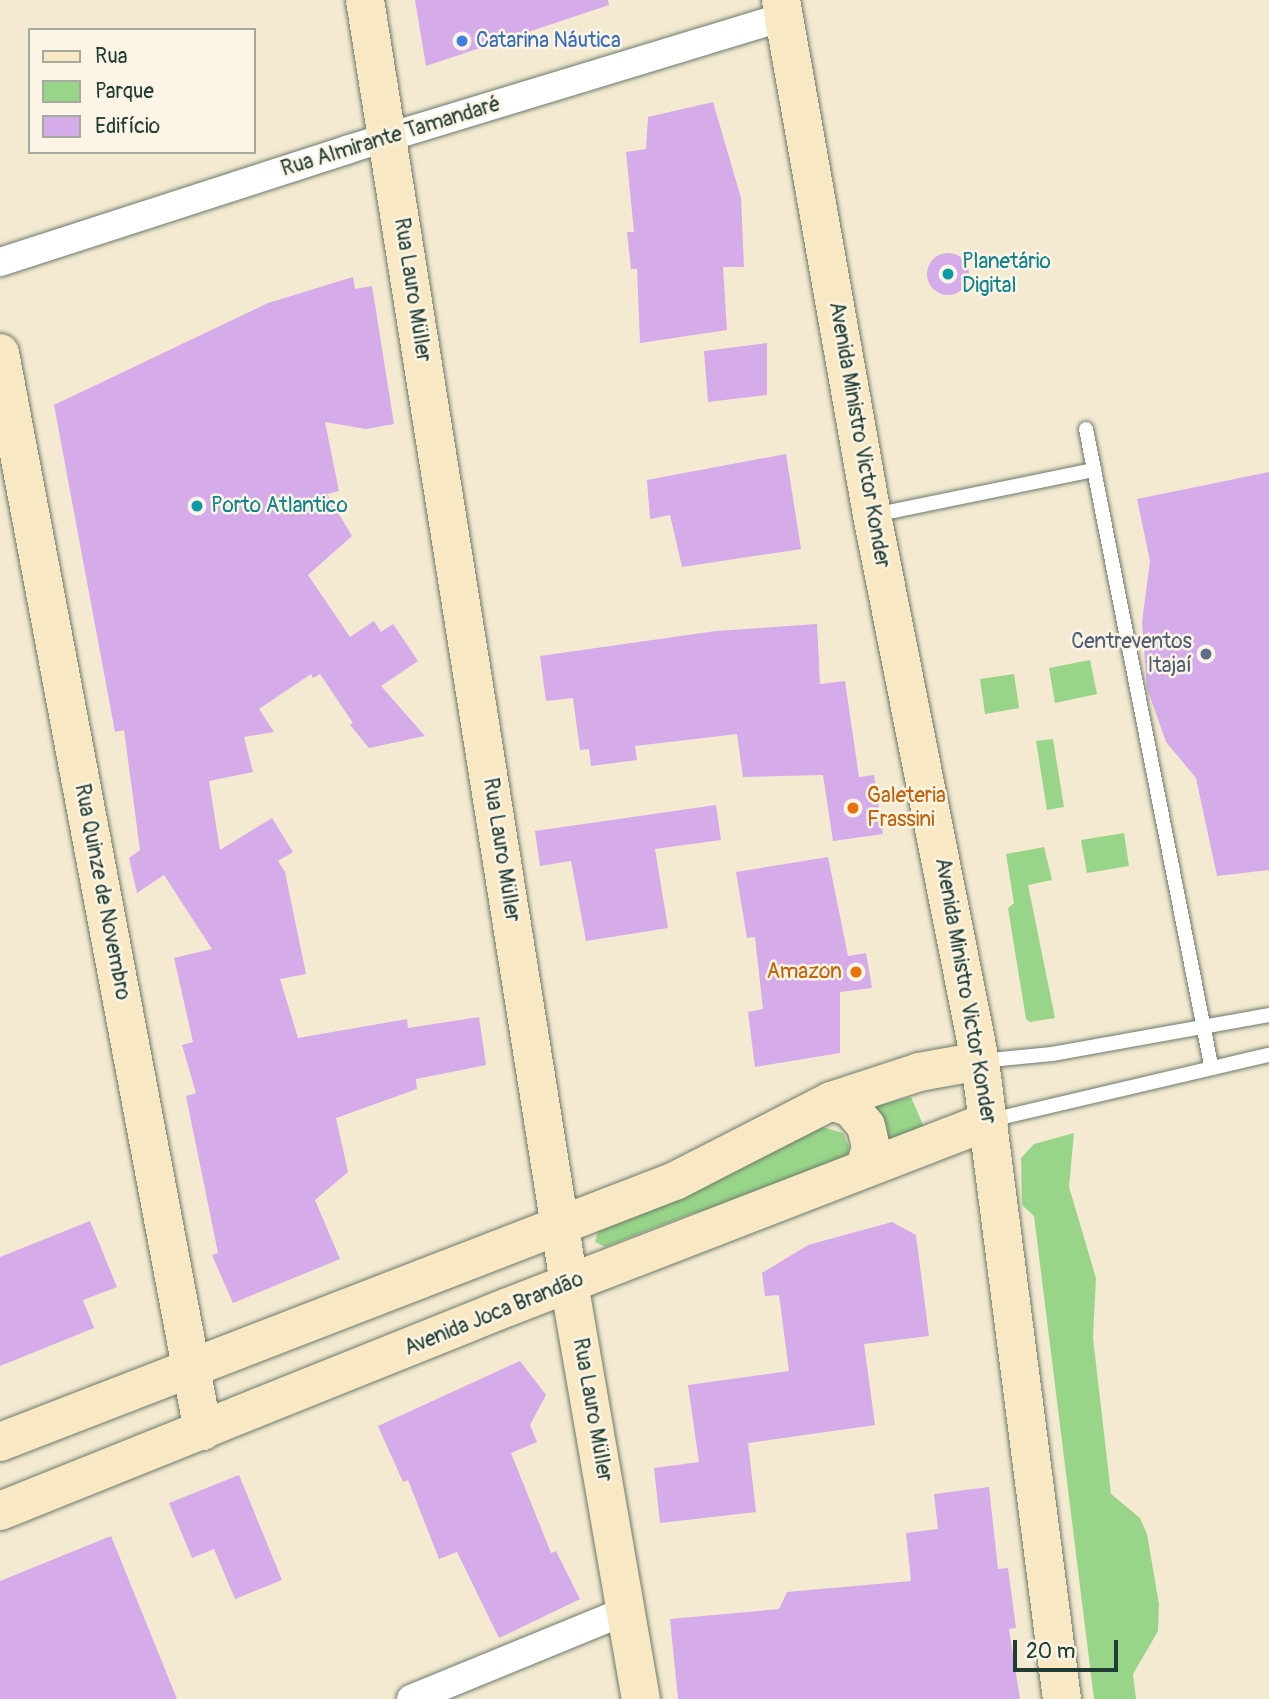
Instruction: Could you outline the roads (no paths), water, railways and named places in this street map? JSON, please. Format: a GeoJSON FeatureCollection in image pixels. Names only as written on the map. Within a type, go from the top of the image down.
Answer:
{"type":"FeatureCollection","features":[{"type":"Feature","properties":{"kind":"main road","name":"Rua Lauro Müller"},"geometry":{"type":"LineString","coordinates":[[365,0],[569,1283],[628,1611],[641,1699]]}},
{"type":"Feature","properties":{"kind":"main road","name":"Avenida Ministro Victor Konder"},"geometry":{"type":"LineString","coordinates":[[783,8],[872,515],[981,1061],[1062,1699]]}},
{"type":"Feature","properties":{"kind":"main road","name":"Rua Quinze de Novembro"},"geometry":{"type":"LineString","coordinates":[[0,353],[203,1430]]}},
{"type":"Feature","properties":{"kind":"main road"},"geometry":{"type":"LineString","coordinates":[[0,1442],[191,1365],[676,1181],[831,1101],[919,1072],[981,1061]]}},
{"type":"Feature","properties":{"kind":"main road"},"geometry":{"type":"LineString","coordinates":[[831,1101],[851,1108],[866,1126],[871,1148],[864,1169]]}},
{"type":"Feature","properties":{"kind":"main road","name":"Avenida Joca Brandão"},"geometry":{"type":"LineString","coordinates":[[0,1511],[569,1283],[989,1121]]}},
{"type":"Feature","properties":{"kind":"street","name":"Rua Almirante Tamandaré"},"geometry":{"type":"LineString","coordinates":[[0,262],[783,8]]}},
{"type":"Feature","properties":{"kind":"street"},"geometry":{"type":"LineString","coordinates":[[411,1699],[628,1611]]}},
{"type":"Feature","properties":{"kind":"lane"},"geometry":{"type":"LineString","coordinates":[[1086,429],[1211,1065]]}},
{"type":"Feature","properties":{"kind":"lane"},"geometry":{"type":"LineString","coordinates":[[872,515],[1094,470]]}},
{"type":"Feature","properties":{"kind":"lane"},"geometry":{"type":"LineString","coordinates":[[981,1061],[1052,1054],[1269,1015]]}},
{"type":"Feature","properties":{"kind":"lane"},"geometry":{"type":"LineString","coordinates":[[989,1121],[1211,1065],[1269,1055]]}},
{"type":"Feature","properties":{"kind":"place","name":"Catarina Náutica"},"geometry":{"type":"Point","coordinates":[462,41]}},
{"type":"Feature","properties":{"kind":"place","name":"Planetário Digital"},"geometry":{"type":"Point","coordinates":[948,274]}},
{"type":"Feature","properties":{"kind":"place","name":"Porto Atlantico"},"geometry":{"type":"Point","coordinates":[197,506]}},
{"type":"Feature","properties":{"kind":"place","name":"Centreventos Itajaí"},"geometry":{"type":"Point","coordinates":[1206,654]}},
{"type":"Feature","properties":{"kind":"place","name":"Galeteria Frassini"},"geometry":{"type":"Point","coordinates":[853,808]}},
{"type":"Feature","properties":{"kind":"place","name":"Amazon"},"geometry":{"type":"Point","coordinates":[856,972]}}]}
